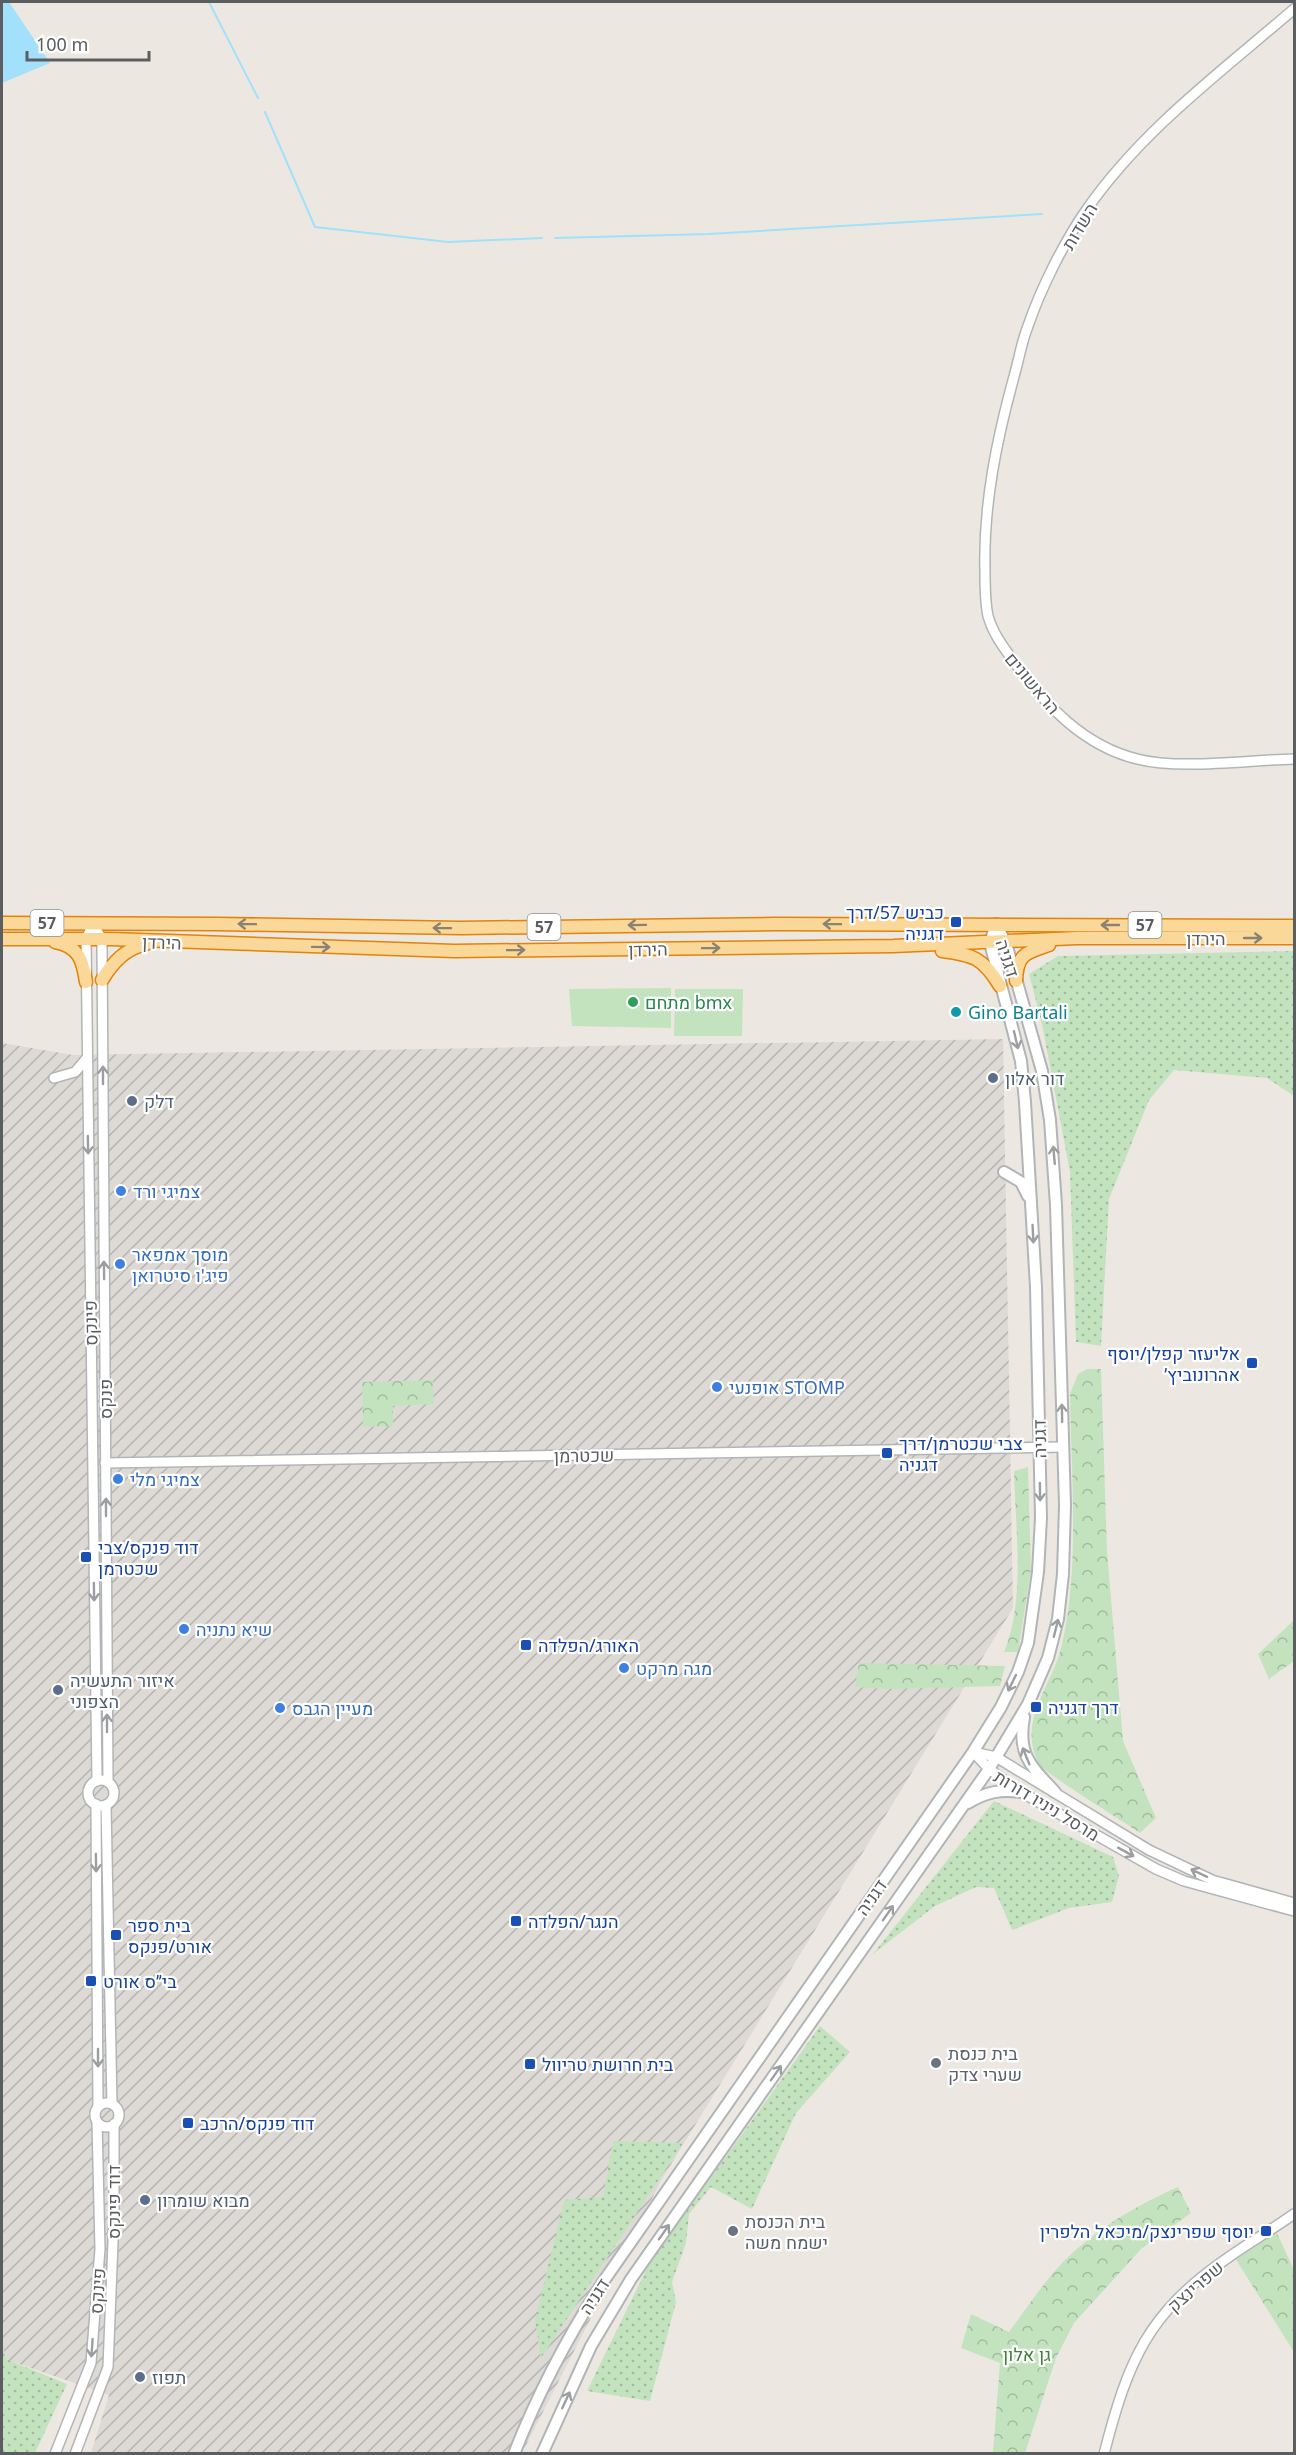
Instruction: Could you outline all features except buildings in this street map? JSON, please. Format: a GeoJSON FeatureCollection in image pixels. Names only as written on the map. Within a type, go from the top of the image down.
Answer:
{"type":"FeatureCollection","features":[{"type":"Feature","properties":{"kind":"highway","name":"הירדן"},"geometry":{"type":"LineString","coordinates":[[2,923],[461,928],[774,924],[1294,926]]}},
{"type":"Feature","properties":{"kind":"highway","name":"הירדן"},"geometry":{"type":"LineString","coordinates":[[2,939],[102,939],[454,951],[893,946],[1063,939],[1294,938]]}},
{"type":"Feature","properties":{"kind":"highway"},"geometry":{"type":"LineString","coordinates":[[36,939],[59,942],[73,949],[83,961],[86,982]]}},
{"type":"Feature","properties":{"kind":"highway"},"geometry":{"type":"LineString","coordinates":[[1016,981],[1016,964],[1022,957],[1028,952],[1063,939]]}},
{"type":"Feature","properties":{"kind":"highway"},"geometry":{"type":"LineString","coordinates":[[102,980],[117,959],[135,947],[158,942]]}},
{"type":"Feature","properties":{"kind":"highway"},"geometry":{"type":"LineString","coordinates":[[893,946],[967,954],[989,969],[1000,986]]}},
{"type":"Feature","properties":{"kind":"main road","name":"דגניה"},"geometry":{"type":"LineString","coordinates":[[542,2454],[591,2346],[631,2279],[989,1769],[1024,1711],[1048,1658],[1058,1619],[1063,1574],[1065,1505],[1056,1205],[1051,1130],[1042,1071],[1006,943],[996,924]]}},
{"type":"Feature","properties":{"kind":"main road","name":"דגניה"},"geometry":{"type":"LineString","coordinates":[[514,2454],[528,2419],[570,2334],[603,2282],[973,1752],[1001,1707],[1018,1672],[1028,1643],[1038,1572],[1041,1518],[1032,1210],[1021,1061],[990,943],[996,924]]}},
{"type":"Feature","properties":{"kind":"main road"},"geometry":{"type":"LineString","coordinates":[[1004,1172],[1021,1182],[1032,1210]]}},
{"type":"Feature","properties":{"kind":"main road"},"geometry":{"type":"LineString","coordinates":[[1024,1711],[1021,1734],[1025,1756],[1030,1765],[1055,1792]]}},
{"type":"Feature","properties":{"kind":"main road"},"geometry":{"type":"LineString","coordinates":[[963,1806],[980,1795],[992,1791],[1021,1792]]}},
{"type":"Feature","properties":{"kind":"street","name":"השדות"},"geometry":{"type":"LineString","coordinates":[[986,516],[1005,410],[1028,326],[1044,288],[1085,212],[1117,168],[1156,128],[1294,9]]}},
{"type":"Feature","properties":{"kind":"street","name":"הראשונים"},"geometry":{"type":"LineString","coordinates":[[986,516],[985,589],[988,615],[994,633],[1031,686],[1066,721],[1109,749],[1137,759],[1170,763],[1294,759]]}},
{"type":"Feature","properties":{"kind":"street","name":"פינקס"},"geometry":{"type":"LineString","coordinates":[[93,924],[86,939],[86,982],[97,1781]]}},
{"type":"Feature","properties":{"kind":"street"},"geometry":{"type":"LineString","coordinates":[[93,924],[102,939],[102,980]]}},
{"type":"Feature","properties":{"kind":"street","name":"פנקס"},"geometry":{"type":"LineString","coordinates":[[102,980],[108,1782]]}},
{"type":"Feature","properties":{"kind":"street"},"geometry":{"type":"LineString","coordinates":[[54,1078],[75,1072],[87,1058]]}},
{"type":"Feature","properties":{"kind":"street","name":"שכטרמן"},"geometry":{"type":"LineString","coordinates":[[105,1463],[1063,1447]]}},
{"type":"Feature","properties":{"kind":"street","name":"מרסל ניניו דורות"},"geometry":{"type":"LineString","coordinates":[[973,1752],[996,1757],[1149,1850],[1212,1880],[1294,1903]]}},
{"type":"Feature","properties":{"kind":"street","name":"מרסל ניניו דורות"},"geometry":{"type":"LineString","coordinates":[[973,1752],[989,1769],[1021,1792],[1129,1854],[1184,1881],[1294,1911]]}},
{"type":"Feature","properties":{"kind":"street"},"geometry":{"type":"LineString","coordinates":[[96,1804],[98,2107],[95,2115],[97,2122],[104,2126],[114,2124],[118,2119],[118,2112],[112,2104],[106,1805],[114,1795],[112,1786],[108,1782],[97,1781],[89,1790],[90,1799],[96,1804],[106,1805]]}},
{"type":"Feature","properties":{"kind":"street"},"geometry":{"type":"LineString","coordinates":[[98,2107],[104,2103],[112,2104]]}},
{"type":"Feature","properties":{"kind":"street","name":"פינקס"},"geometry":{"type":"LineString","coordinates":[[55,2454],[91,2363],[100,2249],[97,2122]]}},
{"type":"Feature","properties":{"kind":"street","name":"דוד פינקס"},"geometry":{"type":"LineString","coordinates":[[75,2454],[108,2367],[114,2217],[114,2124]]}},
{"type":"Feature","properties":{"kind":"street","name":"שפרינצק"},"geometry":{"type":"LineString","coordinates":[[1104,2454],[1135,2356],[1152,2328],[1187,2289],[1227,2258],[1294,2214]]}},
{"type":"Feature","properties":{"kind":"shaded area"},"geometry":{"type":"Polygon","coordinates":[[[1003,1039],[1013,1608],[662,2179],[522,2453],[91,2453],[109,2395],[5,2359],[2,2340],[2,1043],[73,1055],[1003,1039]]]}},
{"type":"Feature","properties":{"kind":"green space"},"geometry":{"type":"Polygon","coordinates":[[[1294,951],[1294,1096],[1267,1078],[1174,1070],[1149,1100],[1109,1199],[1101,1346],[1076,1342],[1070,1172],[1042,1024],[1029,974],[1058,956],[1294,951]]]}},
{"type":"Feature","properties":{"kind":"green space"},"geometry":{"type":"Polygon","coordinates":[[[671,988],[671,1028],[572,1026],[569,989],[671,988]]]}},
{"type":"Feature","properties":{"kind":"green space"},"geometry":{"type":"Polygon","coordinates":[[[675,989],[743,989],[742,1036],[674,1036],[675,989]]]}},
{"type":"Feature","properties":{"kind":"green space"},"geometry":{"type":"Polygon","coordinates":[[[1087,1369],[1101,1369],[1107,1551],[1123,1741],[1156,1818],[1140,1833],[1044,1769],[1039,1764],[1033,1748],[1034,1718],[1062,1644],[1068,1614],[1073,1552],[1070,1394],[1078,1374],[1087,1369]]]}},
{"type":"Feature","properties":{"kind":"green space"},"geometry":{"type":"Polygon","coordinates":[[[433,1380],[434,1404],[393,1406],[393,1426],[363,1427],[362,1382],[433,1380]]]}},
{"type":"Feature","properties":{"kind":"green space"},"geometry":{"type":"Polygon","coordinates":[[[1028,1467],[1031,1570],[1018,1652],[1004,1652],[1011,1632],[1017,1587],[1014,1471],[1028,1467]]]}},
{"type":"Feature","properties":{"kind":"green space"},"geometry":{"type":"Polygon","coordinates":[[[1294,1620],[1294,1661],[1269,1679],[1258,1654],[1294,1620]]]}},
{"type":"Feature","properties":{"kind":"green space"},"geometry":{"type":"Polygon","coordinates":[[[859,1663],[1005,1666],[1000,1686],[887,1689],[855,1687],[859,1663]]]}},
{"type":"Feature","properties":{"kind":"green space"},"geometry":{"type":"Polygon","coordinates":[[[994,1801],[1113,1857],[1119,1876],[1112,1902],[1069,1908],[1012,1930],[994,1888],[976,1887],[935,1906],[873,1954],[994,1801]]]}},
{"type":"Feature","properties":{"kind":"green space"},"geometry":{"type":"Polygon","coordinates":[[[820,2026],[850,2052],[796,2113],[752,2209],[711,2187],[689,2214],[686,2243],[672,2282],[676,2302],[650,2401],[587,2391],[650,2262],[820,2026]]]}},
{"type":"Feature","properties":{"kind":"green space"},"geometry":{"type":"Polygon","coordinates":[[[613,2141],[683,2143],[541,2358],[535,2320],[564,2200],[603,2197],[613,2141]]]}},
{"type":"Feature","properties":{"kind":"green space","name":"גן אלון"},"geometry":{"type":"Polygon","coordinates":[[[1178,2187],[1191,2213],[1142,2248],[1074,2323],[1056,2358],[1025,2453],[993,2453],[1000,2363],[961,2348],[971,2314],[1009,2332],[1035,2296],[1076,2250],[1117,2219],[1178,2187]]]}},
{"type":"Feature","properties":{"kind":"green space"},"geometry":{"type":"Polygon","coordinates":[[[1277,2233],[1294,2270],[1294,2352],[1235,2258],[1277,2233]]]}},
{"type":"Feature","properties":{"kind":"green space"},"geometry":{"type":"Polygon","coordinates":[[[2,2340],[6,2359],[67,2384],[35,2453],[2,2453],[2,2340]]]}},
{"type":"Feature","properties":{"kind":"water"},"geometry":{"type":"Polygon","coordinates":[[[2,2],[9,2],[50,63],[2,83],[2,2]]]}},
{"type":"Feature","properties":{"kind":"waterway"},"geometry":{"type":"LineString","coordinates":[[209,2],[258,98]]}},
{"type":"Feature","properties":{"kind":"waterway"},"geometry":{"type":"LineString","coordinates":[[265,112],[315,227],[448,242],[542,238]]}},
{"type":"Feature","properties":{"kind":"waterway"},"geometry":{"type":"LineString","coordinates":[[555,238],[709,234],[1042,214]]}},
{"type":"Feature","properties":{"kind":"place","name":"כביש 57/דרך דגניה"},"geometry":{"type":"Point","coordinates":[956,922]}},
{"type":"Feature","properties":{"kind":"place","name":"מתחם bmx"},"geometry":{"type":"Point","coordinates":[633,1002]}},
{"type":"Feature","properties":{"kind":"place","name":"Gino Bartali"},"geometry":{"type":"Point","coordinates":[956,1012]}},
{"type":"Feature","properties":{"kind":"place","name":"דור אלון"},"geometry":{"type":"Point","coordinates":[993,1078]}},
{"type":"Feature","properties":{"kind":"place","name":"דלק"},"geometry":{"type":"Point","coordinates":[132,1101]}},
{"type":"Feature","properties":{"kind":"place","name":"צמיגי ורד"},"geometry":{"type":"Point","coordinates":[121,1191]}},
{"type":"Feature","properties":{"kind":"place","name":"מוסך אמפאר פיג'ו סיטרואן"},"geometry":{"type":"Point","coordinates":[120,1264]}},
{"type":"Feature","properties":{"kind":"place","name":"אליעזר קפלן/יוסף אהרונוביץ׳"},"geometry":{"type":"Point","coordinates":[1252,1363]}},
{"type":"Feature","properties":{"kind":"place","name":"אופנעי STOMP"},"geometry":{"type":"Point","coordinates":[717,1387]}},
{"type":"Feature","properties":{"kind":"place","name":"צבי שכטרמן/דרך דגניה"},"geometry":{"type":"Point","coordinates":[887,1453]}},
{"type":"Feature","properties":{"kind":"place","name":"צמיגי מלי"},"geometry":{"type":"Point","coordinates":[118,1479]}},
{"type":"Feature","properties":{"kind":"place","name":"דוד פנקס/צבי שכטרמן"},"geometry":{"type":"Point","coordinates":[86,1557]}},
{"type":"Feature","properties":{"kind":"place","name":"שיא נתניה"},"geometry":{"type":"Point","coordinates":[184,1629]}},
{"type":"Feature","properties":{"kind":"place","name":"האורג/הפלדה"},"geometry":{"type":"Point","coordinates":[526,1645]}},
{"type":"Feature","properties":{"kind":"place","name":"מגה מרקט"},"geometry":{"type":"Point","coordinates":[624,1668]}},
{"type":"Feature","properties":{"kind":"place","name":"איזור התעשיה הצפוני"},"geometry":{"type":"Point","coordinates":[58,1690]}},
{"type":"Feature","properties":{"kind":"place","name":"דרך דגניה"},"geometry":{"type":"Point","coordinates":[1036,1707]}},
{"type":"Feature","properties":{"kind":"place","name":"מעיין הגבס"},"geometry":{"type":"Point","coordinates":[280,1708]}},
{"type":"Feature","properties":{"kind":"place","name":"הנגר/הפלדה"},"geometry":{"type":"Point","coordinates":[516,1921]}},
{"type":"Feature","properties":{"kind":"place","name":"בית ספר אורט/פנקס"},"geometry":{"type":"Point","coordinates":[116,1935]}},
{"type":"Feature","properties":{"kind":"place","name":"בי״ס אורט"},"geometry":{"type":"Point","coordinates":[91,1981]}},
{"type":"Feature","properties":{"kind":"place","name":"בית כנסת שערי צדק"},"geometry":{"type":"Point","coordinates":[936,2063]}},
{"type":"Feature","properties":{"kind":"place","name":"בית חרושת טריוול"},"geometry":{"type":"Point","coordinates":[530,2064]}},
{"type":"Feature","properties":{"kind":"place","name":"דוד פנקס/הרכב"},"geometry":{"type":"Point","coordinates":[188,2123]}},
{"type":"Feature","properties":{"kind":"place","name":"מבוא שומרון"},"geometry":{"type":"Point","coordinates":[145,2200]}},
{"type":"Feature","properties":{"kind":"place","name":"בית הכנסת ישמח משה"},"geometry":{"type":"Point","coordinates":[733,2231]}},
{"type":"Feature","properties":{"kind":"place","name":"יוסף שפרינצק/מיכאל הלפרין"},"geometry":{"type":"Point","coordinates":[1266,2231]}},
{"type":"Feature","properties":{"kind":"place","name":"תפוז"},"geometry":{"type":"Point","coordinates":[140,2377]}}]}
